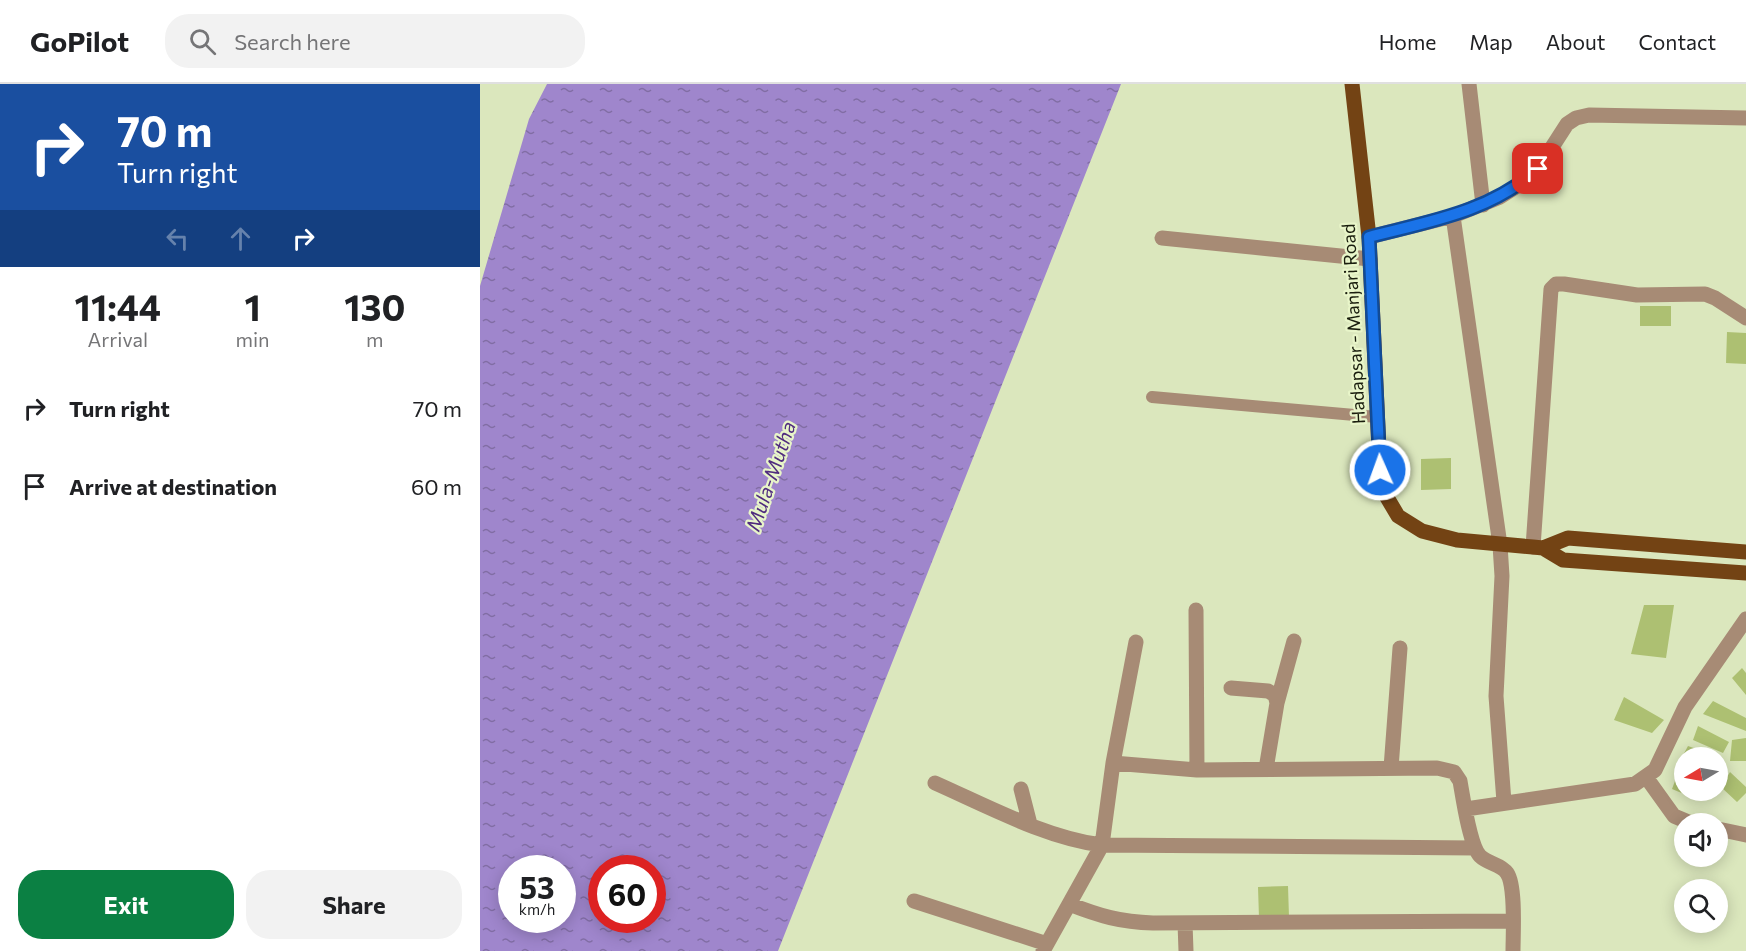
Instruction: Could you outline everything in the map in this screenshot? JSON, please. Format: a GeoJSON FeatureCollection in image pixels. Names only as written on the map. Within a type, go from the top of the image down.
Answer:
{"type":"FeatureCollection","features":[{"type":"Feature","properties":{"kind":"main road","name":"Hadapsar - Manjari Road"},"geometry":{"type":"LineString","coordinates":[[1352,84],[1369,237],[1380,470],[1386,494],[1398,516],[1422,531],[1456,540],[1500,545],[1538,547],[1568,538],[1746,552]]}},
{"type":"Feature","properties":{"kind":"main road","name":"Hadapsar - Manjari Road"},"geometry":{"type":"LineString","coordinates":[[1538,547],[1563,560],[1746,573]]}},
{"type":"Feature","properties":{"kind":"street"},"geometry":{"type":"LineString","coordinates":[[1469,84],[1483,205]]}},
{"type":"Feature","properties":{"kind":"street"},"geometry":{"type":"LineString","coordinates":[[1369,237],[1453,216],[1483,205],[1522,183],[1538,169],[1567,124],[1576,118],[1588,115],[1746,118]]}},
{"type":"Feature","properties":{"kind":"street"},"geometry":{"type":"LineString","coordinates":[[1453,216],[1500,545],[1502,576],[1496,696],[1504,802]]}},
{"type":"Feature","properties":{"kind":"street"},"geometry":{"type":"LineString","coordinates":[[1162,238],[1370,259]]}},
{"type":"Feature","properties":{"kind":"street"},"geometry":{"type":"LineString","coordinates":[[1538,547],[1551,289],[1556,284],[1564,284],[1637,295],[1705,294],[1746,318]]}},
{"type":"Feature","properties":{"kind":"street"},"geometry":{"type":"LineString","coordinates":[[1196,610],[1197,770]]}},
{"type":"Feature","properties":{"kind":"street"},"geometry":{"type":"LineString","coordinates":[[1466,809],[1635,784],[1646,777],[1655,770],[1686,707],[1746,619]]}},
{"type":"Feature","properties":{"kind":"street"},"geometry":{"type":"LineString","coordinates":[[1266,769],[1277,703],[1294,641]]}},
{"type":"Feature","properties":{"kind":"street"},"geometry":{"type":"LineString","coordinates":[[914,901],[1045,947],[1102,845],[1113,763],[1136,642]]}},
{"type":"Feature","properties":{"kind":"street"},"geometry":{"type":"LineString","coordinates":[[1391,768],[1400,648]]}},
{"type":"Feature","properties":{"kind":"street"},"geometry":{"type":"LineString","coordinates":[[1231,688],[1268,691],[1275,695],[1277,703]]}},
{"type":"Feature","properties":{"kind":"street"},"geometry":{"type":"LineString","coordinates":[[1113,763],[1197,770],[1437,768],[1454,772],[1460,781],[1474,848],[1484,859],[1498,865],[1508,873],[1511,885],[1513,951]]}},
{"type":"Feature","properties":{"kind":"street"},"geometry":{"type":"LineString","coordinates":[[1646,777],[1674,816]]}},
{"type":"Feature","properties":{"kind":"street"},"geometry":{"type":"LineString","coordinates":[[936,783],[1012,818],[1084,842],[1102,845],[1474,848]]}},
{"type":"Feature","properties":{"kind":"street"},"geometry":{"type":"LineString","coordinates":[[1021,789],[1030,824]]}},
{"type":"Feature","properties":{"kind":"street"},"geometry":{"type":"LineString","coordinates":[[1728,831],[1746,835]]}},
{"type":"Feature","properties":{"kind":"street"},"geometry":{"type":"LineString","coordinates":[[1069,904],[1125,922],[1513,921]]}},
{"type":"Feature","properties":{"kind":"street"},"geometry":{"type":"LineString","coordinates":[[1185,923],[1186,951]]}},
{"type":"Feature","properties":{"kind":"lane"},"geometry":{"type":"LineString","coordinates":[[1152,397],[1377,417]]}},
{"type":"Feature","properties":{"kind":"water","name":"Mula-Mutha"},"geometry":{"type":"Polygon","coordinates":[[[547,84],[1121,84],[778,951],[480,951],[480,286],[529,119],[547,84]]]}},
{"type":"Feature","properties":{"kind":"building"},"geometry":{"type":"Polygon","coordinates":[[[1640,306],[1671,306],[1671,326],[1640,326],[1640,306]]]}},
{"type":"Feature","properties":{"kind":"building"},"geometry":{"type":"Polygon","coordinates":[[[1727,332],[1746,333],[1746,364],[1726,363],[1727,332]]]}},
{"type":"Feature","properties":{"kind":"building"},"geometry":{"type":"Polygon","coordinates":[[[1451,458],[1451,489],[1421,490],[1421,459],[1451,458]]]}},
{"type":"Feature","properties":{"kind":"building"},"geometry":{"type":"Polygon","coordinates":[[[1644,605],[1674,605],[1666,658],[1631,654],[1644,605]]]}},
{"type":"Feature","properties":{"kind":"building"},"geometry":{"type":"Polygon","coordinates":[[[1742,668],[1746,673],[1746,695],[1732,678],[1742,668]]]}},
{"type":"Feature","properties":{"kind":"building"},"geometry":{"type":"Polygon","coordinates":[[[1624,697],[1664,720],[1652,733],[1614,720],[1624,697]]]}},
{"type":"Feature","properties":{"kind":"building"},"geometry":{"type":"Polygon","coordinates":[[[1713,701],[1746,718],[1746,731],[1703,714],[1713,701]]]}},
{"type":"Feature","properties":{"kind":"building"},"geometry":{"type":"Polygon","coordinates":[[[1698,726],[1729,742],[1726,747],[1709,747],[1693,740],[1698,726]]]}},
{"type":"Feature","properties":{"kind":"building"},"geometry":{"type":"Polygon","coordinates":[[[1746,738],[1746,761],[1730,761],[1732,740],[1746,738]]]}},
{"type":"Feature","properties":{"kind":"building"},"geometry":{"type":"Polygon","coordinates":[[[1730,772],[1746,787],[1746,793],[1737,802],[1728,794],[1730,772]]]}},
{"type":"Feature","properties":{"kind":"building"},"geometry":{"type":"Polygon","coordinates":[[[1288,886],[1289,917],[1259,918],[1258,887],[1288,886]]]}},
{"type":"Feature","properties":{"kind":"route"},"geometry":{"type":"LineString","coordinates":[[1380,470],[1369,237],[1453,216],[1483,205],[1522,183],[1538,169]]}}]}
